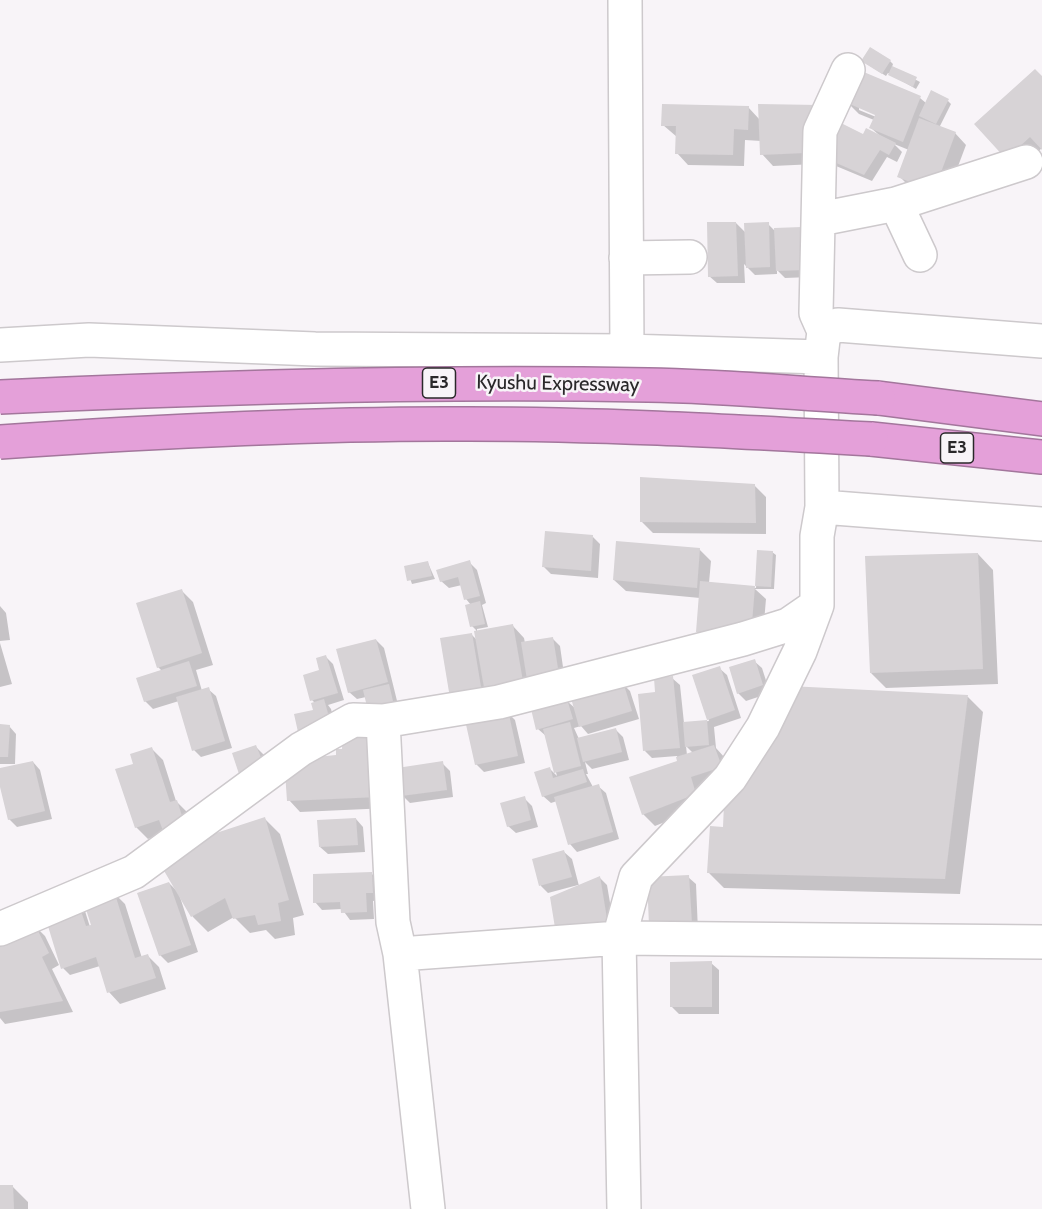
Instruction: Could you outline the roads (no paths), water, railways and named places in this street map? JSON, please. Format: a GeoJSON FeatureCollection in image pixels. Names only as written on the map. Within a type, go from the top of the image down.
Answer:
{"type":"FeatureCollection","features":[{"type":"Feature","properties":{"kind":"highway","name":"Kyushu Expressway"},"geometry":{"type":"LineString","coordinates":[[0,398],[179,388],[445,383],[651,385],[879,398],[1042,419]]}},
{"type":"Feature","properties":{"kind":"highway","name":"E3"},"geometry":{"type":"LineString","coordinates":[[0,442],[179,430],[445,424],[653,428],[871,439],[1042,457]]}},
{"type":"Feature","properties":{"kind":"street"},"geometry":{"type":"LineString","coordinates":[[625,0],[627,351]]}},
{"type":"Feature","properties":{"kind":"street"},"geometry":{"type":"LineString","coordinates":[[624,1209],[619,938],[636,877],[730,778],[763,727],[800,651],[817,605],[817,536],[822,507],[822,344],[816,313],[820,219],[818,174],[820,131],[848,70]]}},
{"type":"Feature","properties":{"kind":"street"},"geometry":{"type":"LineString","coordinates":[[820,219],[896,204],[1026,162]]}},
{"type":"Feature","properties":{"kind":"street"},"geometry":{"type":"LineString","coordinates":[[896,204],[920,255]]}},
{"type":"Feature","properties":{"kind":"street"},"geometry":{"type":"LineString","coordinates":[[626,258],[690,257]]}},
{"type":"Feature","properties":{"kind":"street"},"geometry":{"type":"LineString","coordinates":[[0,345],[89,340],[315,349],[627,351],[822,344],[838,325],[1042,341]]}},
{"type":"Feature","properties":{"kind":"street"},"geometry":{"type":"LineString","coordinates":[[822,507],[1042,524]]}},
{"type":"Feature","properties":{"kind":"street"},"geometry":{"type":"LineString","coordinates":[[0,930],[134,872],[301,749],[352,720],[383,721],[499,702],[789,625],[817,605]]}},
{"type":"Feature","properties":{"kind":"street"},"geometry":{"type":"LineString","coordinates":[[383,721],[393,922],[400,954],[428,1209]]}},
{"type":"Feature","properties":{"kind":"street"},"geometry":{"type":"LineString","coordinates":[[400,954],[619,938],[1042,942]]}}]}
